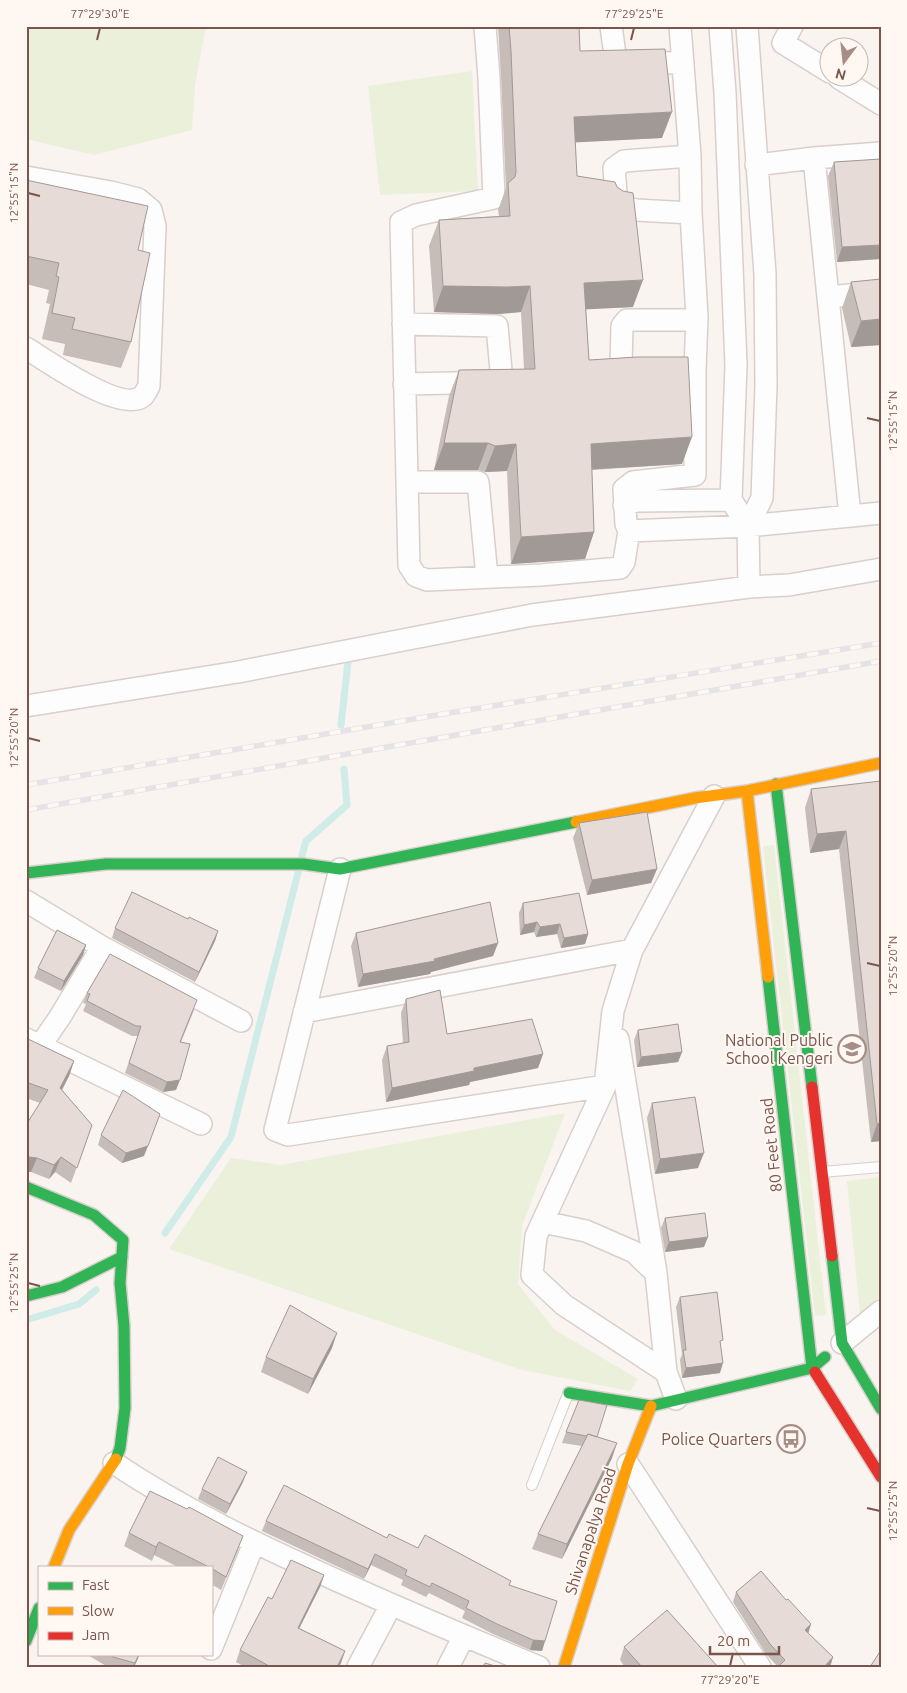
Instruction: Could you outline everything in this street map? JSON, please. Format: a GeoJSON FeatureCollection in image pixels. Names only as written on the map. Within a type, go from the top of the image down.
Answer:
{"type":"FeatureCollection","features":[{"type":"Feature","properties":{"kind":"street"},"geometry":{"type":"LineString","coordinates":[[485,26],[494,198],[416,215],[401,222],[409,565],[416,576],[427,580],[541,575],[620,568],[624,562],[629,531],[626,524],[624,488],[633,482],[694,475],[697,317],[690,156],[680,26]]}},
{"type":"Feature","properties":{"kind":"street"},"geometry":{"type":"LineString","coordinates":[[611,26],[616,62],[683,63]]}},
{"type":"Feature","properties":{"kind":"street"},"geometry":{"type":"LineString","coordinates":[[720,26],[725,93],[736,365],[731,500],[748,526]]}},
{"type":"Feature","properties":{"kind":"street"},"geometry":{"type":"LineString","coordinates":[[747,26],[764,274],[766,386],[762,498],[748,526],[749,587]]}},
{"type":"Feature","properties":{"kind":"street"},"geometry":{"type":"LineString","coordinates":[[792,26],[783,43],[820,66]]}},
{"type":"Feature","properties":{"kind":"street"},"geometry":{"type":"LineString","coordinates":[[855,88],[881,104]]}},
{"type":"Feature","properties":{"kind":"street"},"geometry":{"type":"LineString","coordinates":[[756,165],[881,153]]}},
{"type":"Feature","properties":{"kind":"street"},"geometry":{"type":"LineString","coordinates":[[690,156],[624,161],[614,168],[617,205],[636,210],[691,213]]}},
{"type":"Feature","properties":{"kind":"street"},"geometry":{"type":"LineString","coordinates":[[814,158],[850,516]]}},
{"type":"Feature","properties":{"kind":"street"},"geometry":{"type":"LineString","coordinates":[[26,177],[111,192],[138,199],[151,210],[155,226],[149,386],[142,396],[124,400],[92,389],[26,348]]}},
{"type":"Feature","properties":{"kind":"street"},"geometry":{"type":"LineString","coordinates":[[828,297],[881,292]]}},
{"type":"Feature","properties":{"kind":"street"},"geometry":{"type":"LineString","coordinates":[[695,370],[630,372],[621,365],[622,326],[627,320],[690,320],[697,317]]}},
{"type":"Feature","properties":{"kind":"street"},"geometry":{"type":"LineString","coordinates":[[403,324],[497,326],[502,382],[404,384]]}},
{"type":"Feature","properties":{"kind":"street"},"geometry":{"type":"LineString","coordinates":[[407,482],[478,482],[487,577]]}},
{"type":"Feature","properties":{"kind":"street"},"geometry":{"type":"LineString","coordinates":[[624,505],[637,502],[731,500]]}},
{"type":"Feature","properties":{"kind":"street"},"geometry":{"type":"LineString","coordinates":[[629,531],[748,526],[881,513]]}},
{"type":"Feature","properties":{"kind":"street"},"geometry":{"type":"LineString","coordinates":[[26,706],[248,670],[532,615],[749,587],[789,585],[881,569]]}},
{"type":"Feature","properties":{"kind":"street"},"geometry":{"type":"LineString","coordinates":[[26,873],[106,864],[303,864],[340,870],[695,798],[747,791],[881,763]]}},
{"type":"Feature","properties":{"kind":"street"},"geometry":{"type":"LineString","coordinates":[[776,784],[842,1343],[881,1408]]}},
{"type":"Feature","properties":{"kind":"street","name":"80 Feet Road"},"geometry":{"type":"LineString","coordinates":[[747,791],[812,1368],[881,1477]]}},
{"type":"Feature","properties":{"kind":"street"},"geometry":{"type":"LineString","coordinates":[[666,1372],[564,1305],[532,1275],[536,1236],[606,1086],[614,1012],[632,950],[714,796]]}},
{"type":"Feature","properties":{"kind":"street"},"geometry":{"type":"LineString","coordinates":[[340,870],[275,1130],[288,1135],[606,1086]]}},
{"type":"Feature","properties":{"kind":"street"},"geometry":{"type":"LineString","coordinates":[[26,901],[102,947],[241,1021]]}},
{"type":"Feature","properties":{"kind":"street"},"geometry":{"type":"LineString","coordinates":[[102,947],[60,1017],[33,1043],[201,1124]]}},
{"type":"Feature","properties":{"kind":"street"},"geometry":{"type":"LineString","coordinates":[[304,1012],[632,950]]}},
{"type":"Feature","properties":{"kind":"street"},"geometry":{"type":"LineString","coordinates":[[614,1012],[656,1273],[666,1372],[676,1399]]}},
{"type":"Feature","properties":{"kind":"street"},"geometry":{"type":"LineString","coordinates":[[26,1187],[94,1215],[123,1240],[120,1283],[124,1326],[125,1408],[120,1448],[114,1463],[69,1530],[55,1566]]}},
{"type":"Feature","properties":{"kind":"street"},"geometry":{"type":"LineString","coordinates":[[542,1222],[586,1231],[634,1252],[656,1273]]}},
{"type":"Feature","properties":{"kind":"street"},"geometry":{"type":"LineString","coordinates":[[26,1296],[62,1287],[122,1257]]}},
{"type":"Feature","properties":{"kind":"street"},"geometry":{"type":"LineString","coordinates":[[569,1393],[651,1406],[812,1368],[881,1311]]}},
{"type":"Feature","properties":{"kind":"street","name":"Shivanapalya Road"},"geometry":{"type":"LineString","coordinates":[[564,1667],[628,1464],[651,1406]]}},
{"type":"Feature","properties":{"kind":"street"},"geometry":{"type":"LineString","coordinates":[[114,1463],[150,1488],[254,1543],[391,1605],[539,1667]]}},
{"type":"Feature","properties":{"kind":"street"},"geometry":{"type":"LineString","coordinates":[[628,1464],[760,1667]]}},
{"type":"Feature","properties":{"kind":"street"},"geometry":{"type":"LineString","coordinates":[[212,1644],[254,1543]]}},
{"type":"Feature","properties":{"kind":"street"},"geometry":{"type":"LineString","coordinates":[[358,1667],[391,1605]]}},
{"type":"Feature","properties":{"kind":"street"},"geometry":{"type":"LineString","coordinates":[[26,1641],[38,1611]]}},
{"type":"Feature","properties":{"kind":"street"},"geometry":{"type":"LineString","coordinates":[[448,1667],[464,1636]]}},
{"type":"Feature","properties":{"kind":"lane"},"geometry":{"type":"LineString","coordinates":[[822,1172],[881,1167]]}},
{"type":"Feature","properties":{"kind":"lane"},"geometry":{"type":"LineString","coordinates":[[532,1485],[569,1393]]}},
{"type":"Feature","properties":{"kind":"green space"},"geometry":{"type":"Polygon","coordinates":[[[26,26],[206,26],[195,85],[192,130],[94,155],[26,139],[26,26]]]}},
{"type":"Feature","properties":{"kind":"green space"},"geometry":{"type":"Polygon","coordinates":[[[472,71],[478,191],[380,195],[368,86],[472,71]]]}},
{"type":"Feature","properties":{"kind":"green space"},"geometry":{"type":"Polygon","coordinates":[[[774,845],[826,1315],[815,1316],[763,846],[774,845]]]}},
{"type":"Feature","properties":{"kind":"green space"},"geometry":{"type":"Polygon","coordinates":[[[565,1113],[522,1226],[518,1284],[555,1330],[638,1379],[630,1391],[522,1370],[169,1249],[231,1158],[281,1165],[565,1113]]]}},
{"type":"Feature","properties":{"kind":"green space"},"geometry":{"type":"Polygon","coordinates":[[[881,1177],[881,1295],[860,1314],[847,1181],[881,1177]]]}},
{"type":"Feature","properties":{"kind":"building"},"geometry":{"type":"Polygon","coordinates":[[[509,26],[579,26],[580,51],[665,49],[672,112],[574,117],[577,176],[615,182],[617,187],[623,191],[633,193],[643,280],[584,283],[589,360],[637,357],[688,357],[692,437],[591,444],[594,532],[521,537],[516,444],[495,446],[488,443],[444,443],[459,370],[535,369],[530,286],[443,286],[439,220],[510,216],[508,183],[515,177],[516,172],[509,26]]]}},
{"type":"Feature","properties":{"kind":"building"},"geometry":{"type":"Polygon","coordinates":[[[881,159],[881,245],[842,247],[834,162],[881,159]]]}},
{"type":"Feature","properties":{"kind":"building"},"geometry":{"type":"Polygon","coordinates":[[[26,180],[148,206],[138,250],[150,253],[131,342],[72,329],[75,318],[52,313],[59,277],[56,276],[59,263],[26,256],[26,180]]]}},
{"type":"Feature","properties":{"kind":"building"},"geometry":{"type":"Polygon","coordinates":[[[881,279],[881,319],[861,321],[851,282],[881,279]]]}},
{"type":"Feature","properties":{"kind":"building"},"geometry":{"type":"Polygon","coordinates":[[[881,781],[881,1123],[877,1124],[846,831],[817,834],[811,789],[881,781]]]}},
{"type":"Feature","properties":{"kind":"building"},"geometry":{"type":"Polygon","coordinates":[[[647,812],[657,869],[592,880],[579,823],[647,812]]]}},
{"type":"Feature","properties":{"kind":"building"},"geometry":{"type":"Polygon","coordinates":[[[132,892],[218,931],[199,972],[115,928],[132,892]]]}},
{"type":"Feature","properties":{"kind":"building"},"geometry":{"type":"Polygon","coordinates":[[[579,893],[588,934],[564,938],[560,924],[540,927],[537,922],[524,925],[523,903],[579,893]]]}},
{"type":"Feature","properties":{"kind":"building"},"geometry":{"type":"Polygon","coordinates":[[[490,902],[498,943],[434,959],[435,961],[363,974],[356,933],[490,902]]]}},
{"type":"Feature","properties":{"kind":"building"},"geometry":{"type":"Polygon","coordinates":[[[57,930],[86,945],[64,981],[38,968],[57,930]]]}},
{"type":"Feature","properties":{"kind":"building"},"geometry":{"type":"Polygon","coordinates":[[[110,954],[197,1000],[180,1042],[190,1044],[180,1080],[167,1082],[129,1063],[141,1026],[136,1026],[87,1001],[90,994],[87,993],[110,954]]]}},
{"type":"Feature","properties":{"kind":"building"},"geometry":{"type":"Polygon","coordinates":[[[440,990],[447,1034],[532,1019],[543,1054],[392,1088],[387,1046],[409,1042],[406,999],[440,990]]]}},
{"type":"Feature","properties":{"kind":"building"},"geometry":{"type":"Polygon","coordinates":[[[678,1024],[682,1052],[641,1057],[638,1030],[678,1024]]]}},
{"type":"Feature","properties":{"kind":"building"},"geometry":{"type":"Polygon","coordinates":[[[26,1038],[74,1061],[60,1088],[92,1125],[77,1168],[61,1157],[54,1165],[37,1158],[26,1158],[26,1125],[48,1090],[26,1082],[26,1038]]]}},
{"type":"Feature","properties":{"kind":"building"},"geometry":{"type":"Polygon","coordinates":[[[123,1090],[160,1114],[148,1146],[126,1153],[101,1135],[123,1090]]]}},
{"type":"Feature","properties":{"kind":"building"},"geometry":{"type":"Polygon","coordinates":[[[695,1097],[704,1153],[660,1159],[652,1103],[695,1097]]]}},
{"type":"Feature","properties":{"kind":"building"},"geometry":{"type":"Polygon","coordinates":[[[705,1213],[708,1237],[669,1242],[665,1218],[705,1213]]]}},
{"type":"Feature","properties":{"kind":"building"},"geometry":{"type":"Polygon","coordinates":[[[717,1292],[723,1340],[720,1341],[723,1363],[686,1368],[683,1350],[686,1350],[680,1297],[717,1292]]]}},
{"type":"Feature","properties":{"kind":"building"},"geometry":{"type":"Polygon","coordinates":[[[290,1305],[337,1333],[313,1379],[266,1357],[290,1305]]]}},
{"type":"Feature","properties":{"kind":"building"},"geometry":{"type":"Polygon","coordinates":[[[579,1400],[607,1405],[597,1437],[588,1434],[586,1436],[566,1432],[579,1400]]]}},
{"type":"Feature","properties":{"kind":"building"},"geometry":{"type":"Polygon","coordinates":[[[588,1434],[617,1443],[567,1544],[538,1534],[588,1434]]]}},
{"type":"Feature","properties":{"kind":"building"},"geometry":{"type":"Polygon","coordinates":[[[218,1457],[247,1472],[230,1504],[202,1489],[218,1457]]]}},
{"type":"Feature","properties":{"kind":"building"},"geometry":{"type":"Polygon","coordinates":[[[284,1485],[387,1538],[389,1534],[418,1548],[425,1535],[511,1581],[509,1585],[557,1601],[545,1641],[533,1640],[497,1624],[466,1608],[469,1601],[432,1583],[430,1587],[405,1575],[407,1570],[375,1554],[368,1569],[266,1521],[284,1485]]]}},
{"type":"Feature","properties":{"kind":"building"},"geometry":{"type":"Polygon","coordinates":[[[150,1491],[187,1509],[189,1507],[243,1536],[226,1577],[212,1569],[212,1566],[207,1566],[159,1542],[156,1547],[129,1533],[150,1491]]]}},
{"type":"Feature","properties":{"kind":"building"},"geometry":{"type":"Polygon","coordinates":[[[291,1560],[324,1575],[298,1628],[345,1651],[337,1667],[271,1667],[240,1650],[268,1597],[272,1599],[291,1560]]]}},
{"type":"Feature","properties":{"kind":"building"},"geometry":{"type":"Polygon","coordinates":[[[761,1571],[786,1600],[788,1599],[811,1624],[805,1630],[833,1657],[824,1667],[778,1667],[785,1660],[770,1644],[736,1592],[761,1571]]]}},
{"type":"Feature","properties":{"kind":"building"},"geometry":{"type":"Polygon","coordinates":[[[667,1610],[718,1667],[642,1667],[624,1647],[667,1610]]]}},
{"type":"Feature","properties":{"kind":"building"},"geometry":{"type":"Polygon","coordinates":[[[881,1650],[881,1667],[870,1667],[881,1650]]]}},
{"type":"Feature","properties":{"kind":"building"},"geometry":{"type":"Polygon","coordinates":[[[111,1656],[138,1656],[135,1663],[111,1656]]]}},
{"type":"Feature","properties":{"kind":"building"},"geometry":{"type":"Polygon","coordinates":[[[485,1663],[498,1667],[483,1667],[485,1663]]]}},
{"type":"Feature","properties":{"kind":"waterway"},"geometry":{"type":"LineString","coordinates":[[341,725],[348,662]]}},
{"type":"Feature","properties":{"kind":"waterway"},"geometry":{"type":"LineString","coordinates":[[301,859],[306,841],[347,805],[344,769]]}},
{"type":"Feature","properties":{"kind":"waterway"},"geometry":{"type":"LineString","coordinates":[[165,1233],[231,1137],[299,869]]}},
{"type":"Feature","properties":{"kind":"waterway"},"geometry":{"type":"LineString","coordinates":[[26,1320],[79,1304],[96,1290]]}},
{"type":"Feature","properties":{"kind":"railway"},"geometry":{"type":"LineString","coordinates":[[26,785],[443,714],[881,643]]}},
{"type":"Feature","properties":{"kind":"railway"},"geometry":{"type":"LineString","coordinates":[[26,810],[881,661]]}},
{"type":"Feature","properties":{"kind":"traffic: fast"},"geometry":{"type":"LineString","coordinates":[[776,784],[812,1087]]}},
{"type":"Feature","properties":{"kind":"traffic: fast"},"geometry":{"type":"LineString","coordinates":[[26,873],[106,864],[303,864],[340,869],[576,822]]}},
{"type":"Feature","properties":{"kind":"traffic: fast"},"geometry":{"type":"LineString","coordinates":[[768,977],[812,1368],[815,1372]]}},
{"type":"Feature","properties":{"kind":"traffic: fast"},"geometry":{"type":"LineString","coordinates":[[26,1187],[94,1215],[123,1240],[120,1283],[124,1326],[125,1408],[120,1448],[116,1459]]}},
{"type":"Feature","properties":{"kind":"traffic: fast"},"geometry":{"type":"LineString","coordinates":[[832,1256],[842,1343],[881,1409]]}},
{"type":"Feature","properties":{"kind":"traffic: fast"},"geometry":{"type":"LineString","coordinates":[[26,1296],[62,1287],[122,1257]]}},
{"type":"Feature","properties":{"kind":"traffic: fast"},"geometry":{"type":"LineString","coordinates":[[569,1393],[651,1406],[812,1368],[825,1357]]}},
{"type":"Feature","properties":{"kind":"traffic: fast"},"geometry":{"type":"LineString","coordinates":[[26,1641],[38,1611]]}},
{"type":"Feature","properties":{"kind":"traffic: slow"},"geometry":{"type":"LineString","coordinates":[[576,822],[695,798],[747,791],[881,763]]}},
{"type":"Feature","properties":{"kind":"traffic: slow"},"geometry":{"type":"LineString","coordinates":[[747,791],[768,977]]}},
{"type":"Feature","properties":{"kind":"traffic: slow"},"geometry":{"type":"LineString","coordinates":[[564,1667],[628,1464],[651,1406]]}},
{"type":"Feature","properties":{"kind":"traffic: slow"},"geometry":{"type":"LineString","coordinates":[[54,1566],[69,1530],[116,1459]]}},
{"type":"Feature","properties":{"kind":"traffic: jam"},"geometry":{"type":"LineString","coordinates":[[812,1087],[832,1256]]}},
{"type":"Feature","properties":{"kind":"traffic: jam"},"geometry":{"type":"LineString","coordinates":[[815,1372],[881,1477]]}},
{"type":"Feature","properties":{"kind":"place","name":"National Public School Kengeri"},"geometry":{"type":"Point","coordinates":[852,1049]}},
{"type":"Feature","properties":{"kind":"place","name":"Police Quarters"},"geometry":{"type":"Point","coordinates":[791,1439]}}]}
